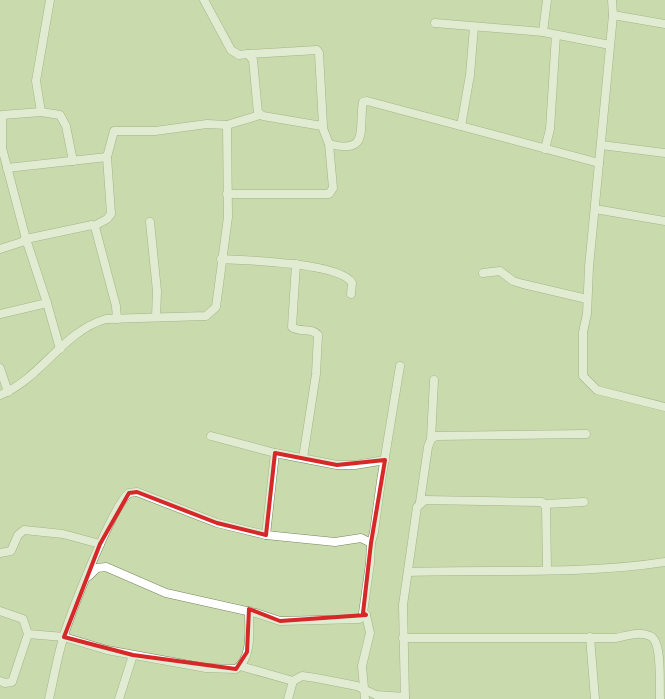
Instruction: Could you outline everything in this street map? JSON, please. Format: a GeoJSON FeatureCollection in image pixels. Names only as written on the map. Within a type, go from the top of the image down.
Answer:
{"type":"FeatureCollection","features":[{"type":"Feature","properties":{"kind":"street"},"geometry":{"type":"LineString","coordinates":[[41,112],[36,81],[50,0]]}},
{"type":"Feature","properties":{"kind":"street"},"geometry":{"type":"LineString","coordinates":[[204,0],[232,50],[239,55],[317,50],[319,53],[323,126],[329,144],[333,188],[329,194],[227,194]]}},
{"type":"Feature","properties":{"kind":"street"},"geometry":{"type":"LineString","coordinates":[[543,32],[547,0]]}},
{"type":"Feature","properties":{"kind":"street"},"geometry":{"type":"LineString","coordinates":[[612,0],[613,15],[587,314],[582,344],[583,376],[597,390],[665,407]]}},
{"type":"Feature","properties":{"kind":"street"},"geometry":{"type":"LineString","coordinates":[[613,15],[665,24]]}},
{"type":"Feature","properties":{"kind":"street"},"geometry":{"type":"LineString","coordinates":[[436,23],[543,32],[610,45]]}},
{"type":"Feature","properties":{"kind":"street"},"geometry":{"type":"LineString","coordinates":[[462,126],[470,75],[474,27]]}},
{"type":"Feature","properties":{"kind":"street"},"geometry":{"type":"LineString","coordinates":[[545,149],[550,129],[556,35]]}},
{"type":"Feature","properties":{"kind":"street"},"geometry":{"type":"LineString","coordinates":[[248,54],[253,60],[260,115]]}},
{"type":"Feature","properties":{"kind":"street"},"geometry":{"type":"LineString","coordinates":[[329,144],[346,146],[358,141],[362,134],[362,105],[364,101],[599,163]]}},
{"type":"Feature","properties":{"kind":"street"},"geometry":{"type":"LineString","coordinates":[[60,349],[7,168],[2,148],[1,116],[4,113],[41,112],[56,113],[63,117],[73,161]]}},
{"type":"Feature","properties":{"kind":"street"},"geometry":{"type":"LineString","coordinates":[[0,249],[22,242],[26,238],[83,226],[94,226],[107,220],[111,214],[107,157],[114,131],[155,131],[207,124],[228,125],[260,115],[323,126]]}},
{"type":"Feature","properties":{"kind":"street"},"geometry":{"type":"LineString","coordinates":[[0,395],[8,392],[88,326],[106,319],[206,316],[212,313],[216,307],[228,217],[228,125]]}},
{"type":"Feature","properties":{"kind":"street"},"geometry":{"type":"LineString","coordinates":[[601,146],[665,153]]}},
{"type":"Feature","properties":{"kind":"street"},"geometry":{"type":"LineString","coordinates":[[7,168],[107,157]]}},
{"type":"Feature","properties":{"kind":"street"},"geometry":{"type":"LineString","coordinates":[[595,209],[665,221]]}},
{"type":"Feature","properties":{"kind":"street"},"geometry":{"type":"LineString","coordinates":[[150,222],[157,291],[156,317]]}},
{"type":"Feature","properties":{"kind":"street"},"geometry":{"type":"LineString","coordinates":[[94,226],[112,289],[117,319]]}},
{"type":"Feature","properties":{"kind":"street"},"geometry":{"type":"LineString","coordinates":[[221,259],[296,264],[347,276],[352,283],[351,294]]}},
{"type":"Feature","properties":{"kind":"street"},"geometry":{"type":"LineString","coordinates":[[296,264],[292,327],[314,331],[318,335],[316,374],[303,458]]}},
{"type":"Feature","properties":{"kind":"street"},"geometry":{"type":"LineString","coordinates":[[483,273],[500,271],[513,281],[587,299]]}},
{"type":"Feature","properties":{"kind":"street"},"geometry":{"type":"LineString","coordinates":[[0,314],[48,303]]}},
{"type":"Feature","properties":{"kind":"street"},"geometry":{"type":"LineString","coordinates":[[365,695],[362,666],[370,632],[366,616],[363,613],[371,543],[400,366]]}},
{"type":"Feature","properties":{"kind":"street"},"geometry":{"type":"LineString","coordinates":[[0,368],[8,392]]}},
{"type":"Feature","properties":{"kind":"street"},"geometry":{"type":"LineString","coordinates":[[28,634],[64,637],[92,646],[133,655],[206,668],[230,669],[240,666],[293,681],[302,676],[341,682],[365,695],[405,698],[403,605],[425,459],[431,438],[434,380]]}},
{"type":"Feature","properties":{"kind":"street"},"geometry":{"type":"LineString","coordinates":[[431,438],[442,435],[586,434]]}},
{"type":"Feature","properties":{"kind":"street"},"geometry":{"type":"LineString","coordinates":[[211,436],[275,453],[338,465],[355,465],[385,460]]}},
{"type":"Feature","properties":{"kind":"street"},"geometry":{"type":"LineString","coordinates":[[266,535],[275,453]]}},
{"type":"Feature","properties":{"kind":"street"},"geometry":{"type":"LineString","coordinates":[[49,699],[64,637],[100,544],[125,496],[133,492],[217,523],[266,535],[335,542],[361,538],[371,543]]}},
{"type":"Feature","properties":{"kind":"street"},"geometry":{"type":"LineString","coordinates":[[420,502],[425,500],[542,502],[545,504],[584,502]]}},
{"type":"Feature","properties":{"kind":"street"},"geometry":{"type":"LineString","coordinates":[[545,504],[547,569]]}},
{"type":"Feature","properties":{"kind":"street"},"geometry":{"type":"LineString","coordinates":[[0,553],[11,551],[18,535],[24,530],[58,533],[100,544]]}},
{"type":"Feature","properties":{"kind":"street"},"geometry":{"type":"LineString","coordinates":[[408,572],[643,566],[665,562]]}},
{"type":"Feature","properties":{"kind":"street"},"geometry":{"type":"LineString","coordinates":[[88,577],[97,568],[106,567],[166,593],[213,605],[249,611],[280,621],[359,619],[366,616]]}},
{"type":"Feature","properties":{"kind":"street"},"geometry":{"type":"LineString","coordinates":[[0,611],[23,618],[28,634],[12,682],[5,684],[0,681]]}},
{"type":"Feature","properties":{"kind":"street"},"geometry":{"type":"LineString","coordinates":[[240,666],[247,652],[249,611]]}},
{"type":"Feature","properties":{"kind":"street"},"geometry":{"type":"LineString","coordinates":[[403,638],[615,638],[640,634],[652,636],[658,644],[660,699]]}},
{"type":"Feature","properties":{"kind":"street"},"geometry":{"type":"LineString","coordinates":[[590,637],[595,699]]}},
{"type":"Feature","properties":{"kind":"street"},"geometry":{"type":"LineString","coordinates":[[119,699],[133,655]]}},
{"type":"Feature","properties":{"kind":"street"},"geometry":{"type":"LineString","coordinates":[[288,699],[293,681]]}},
{"type":"Feature","properties":{"kind":"highlighted area"},"geometry":{"type":"Polygon","coordinates":[[[275,453],[337,465],[385,460],[371,543],[363,613],[366,615],[280,621],[249,609],[247,652],[236,669],[133,655],[64,637],[100,544],[129,493],[137,492],[217,523],[266,535],[275,453]]]}}]}
